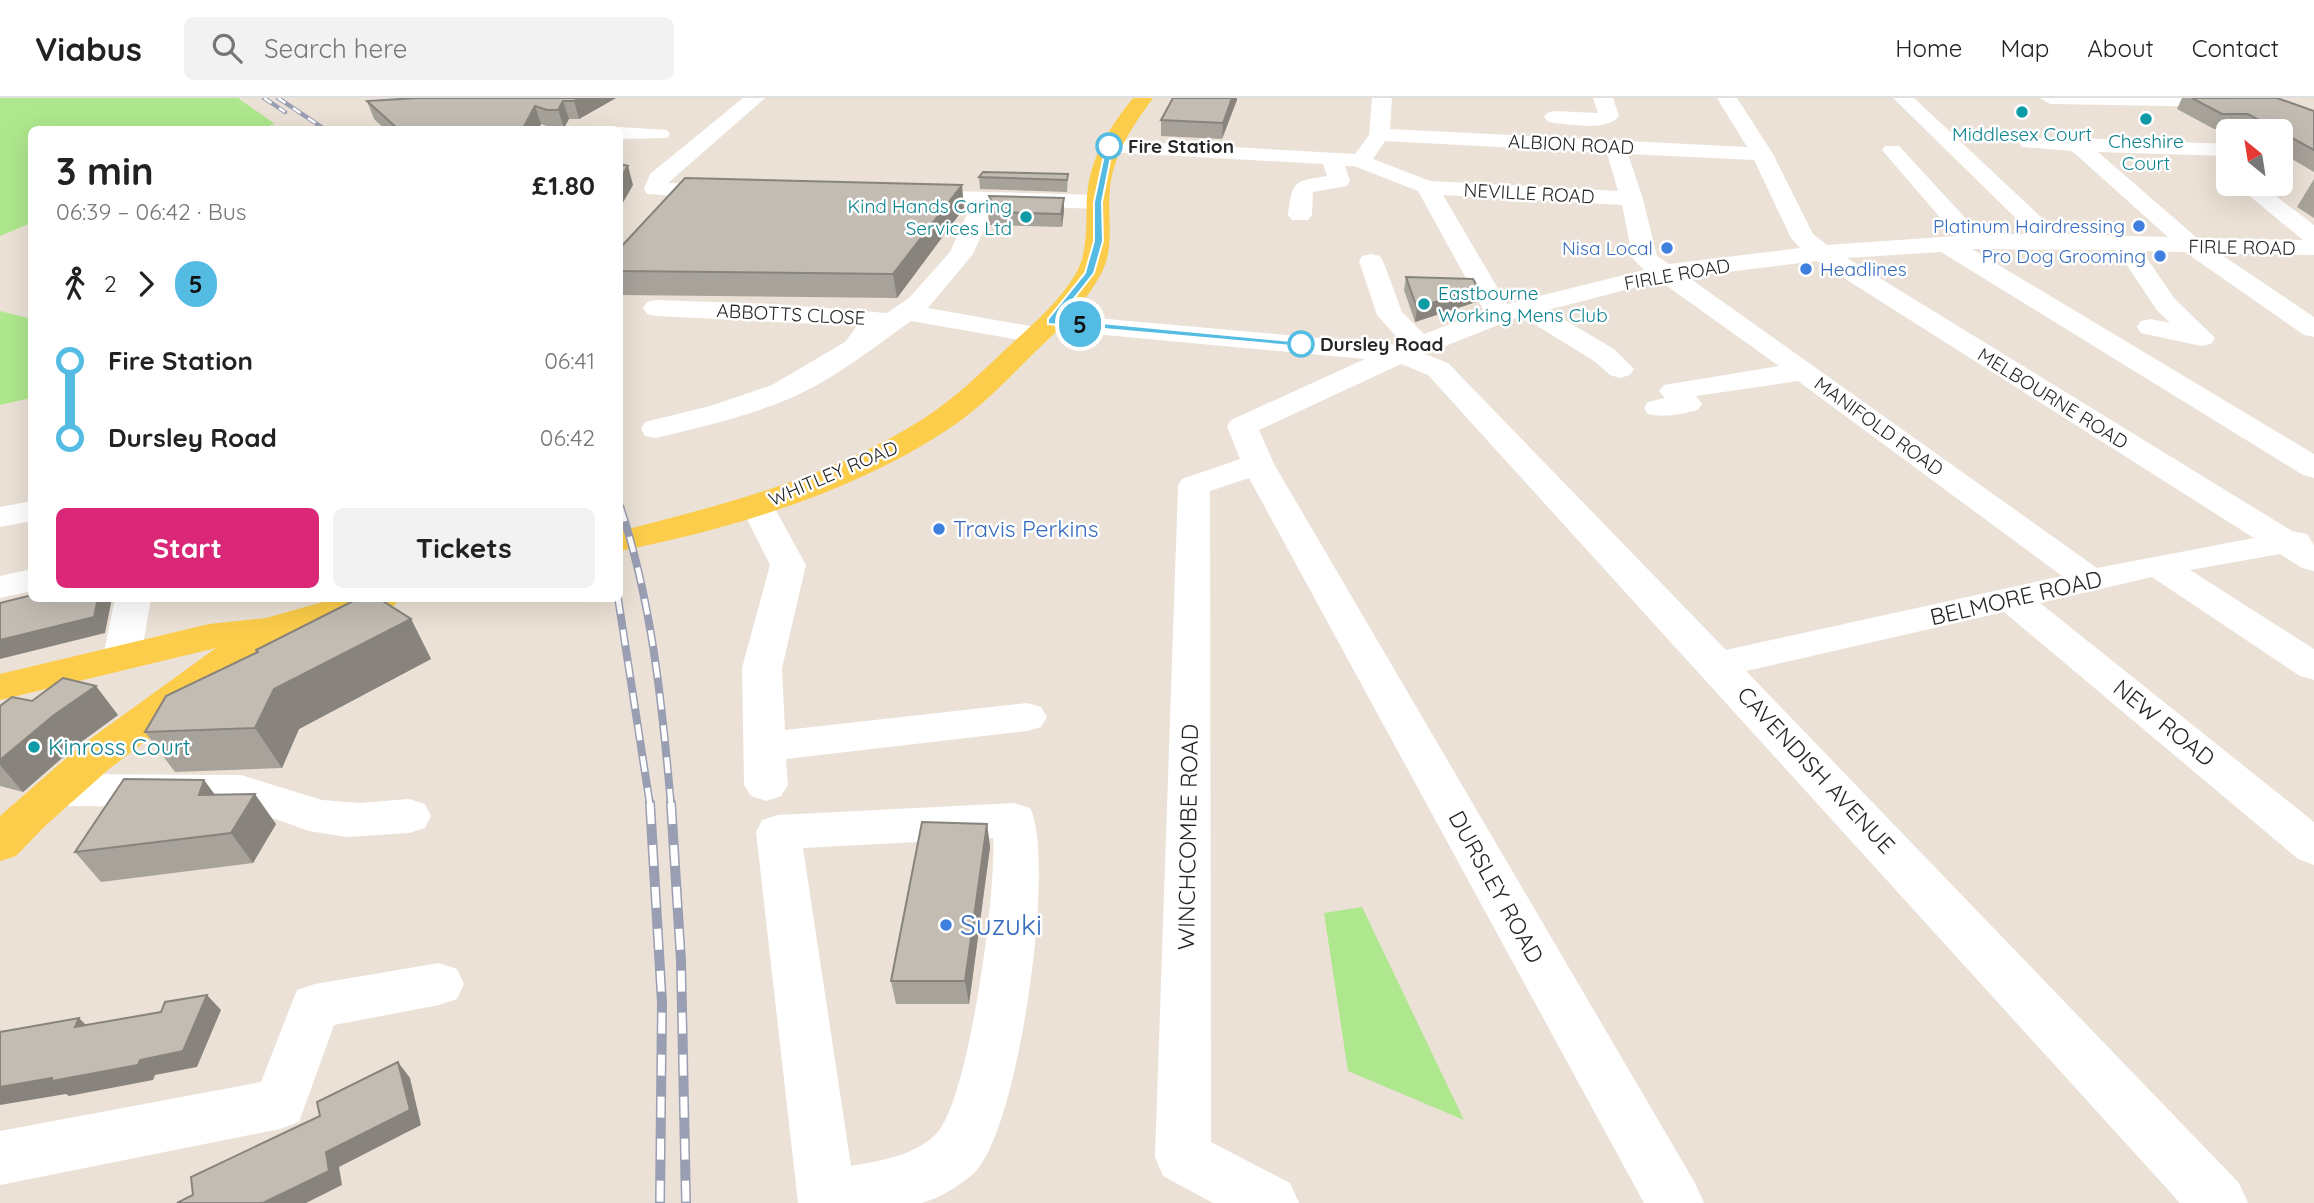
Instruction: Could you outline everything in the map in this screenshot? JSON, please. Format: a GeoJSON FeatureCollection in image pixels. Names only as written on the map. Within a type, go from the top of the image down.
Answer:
{"type":"FeatureCollection","features":[{"type":"Feature","properties":{"kind":"main road","name":"WHITLEY ROAD"},"geometry":{"type":"LineString","coordinates":[[623,540],[757,505],[885,454],[936,423],[978,392],[1044,328],[1089,273],[1099,241],[1098,202],[1109,146],[1143,98]]}},
{"type":"Feature","properties":{"kind":"main road"},"geometry":{"type":"LineString","coordinates":[[0,687],[209,636],[267,630],[367,602]]}},
{"type":"Feature","properties":{"kind":"main road"},"geometry":{"type":"LineString","coordinates":[[0,844],[111,745],[267,630]]}},
{"type":"Feature","properties":{"kind":"street"},"geometry":{"type":"LineString","coordinates":[[754,192],[655,188],[649,177],[755,98]]}},
{"type":"Feature","properties":{"kind":"street"},"geometry":{"type":"LineString","coordinates":[[1357,160],[1369,152],[1379,135],[1382,98]]}},
{"type":"Feature","properties":{"kind":"street"},"geometry":{"type":"LineString","coordinates":[[1543,143],[1537,112],[1603,119],[1609,116],[1603,98]]}},
{"type":"Feature","properties":{"kind":"street","name":"MELBOURNE ROAD"},"geometry":{"type":"LineString","coordinates":[[1727,98],[1762,154],[1803,238],[1821,253],[2304,547]]}},
{"type":"Feature","properties":{"kind":"street"},"geometry":{"type":"LineString","coordinates":[[1903,98],[2053,241]]}},
{"type":"Feature","properties":{"kind":"street"},"geometry":{"type":"LineString","coordinates":[[2050,98],[2249,102]]}},
{"type":"Feature","properties":{"kind":"street"},"geometry":{"type":"LineString","coordinates":[[623,134],[660,134]]}},
{"type":"Feature","properties":{"kind":"street","name":"ALBION ROAD"},"geometry":{"type":"LineString","coordinates":[[1379,135],[1762,154]]}},
{"type":"Feature","properties":{"kind":"street"},"geometry":{"type":"LineString","coordinates":[[2029,144],[2216,150]]}},
{"type":"Feature","properties":{"kind":"street"},"geometry":{"type":"LineString","coordinates":[[2077,145],[2191,245],[2314,329]]}},
{"type":"Feature","properties":{"kind":"street","name":"NEVILLE ROAD"},"geometry":{"type":"LineString","coordinates":[[1109,146],[1357,160],[1427,187],[1632,199]]}},
{"type":"Feature","properties":{"kind":"street","name":"MANIFOLD ROAD"},"geometry":{"type":"LineString","coordinates":[[1615,146],[1632,199],[1645,259],[2091,580]]}},
{"type":"Feature","properties":{"kind":"street"},"geometry":{"type":"LineString","coordinates":[[1892,150],[1960,243],[2314,468]]}},
{"type":"Feature","properties":{"kind":"street"},"geometry":{"type":"LineString","coordinates":[[2203,150],[2216,160]]}},
{"type":"Feature","properties":{"kind":"street"},"geometry":{"type":"LineString","coordinates":[[1300,215],[1302,190],[1306,186],[1339,181],[1332,159]]}},
{"type":"Feature","properties":{"kind":"street"},"geometry":{"type":"LineString","coordinates":[[1427,187],[1499,314]]}},
{"type":"Feature","properties":{"kind":"street"},"geometry":{"type":"LineString","coordinates":[[2261,196],[2314,237]]}},
{"type":"Feature","properties":{"kind":"street"},"geometry":{"type":"LineString","coordinates":[[889,197],[1098,202]]}},
{"type":"Feature","properties":{"kind":"street"},"geometry":{"type":"LineString","coordinates":[[656,429],[721,412],[782,391],[845,355],[913,309],[961,254],[979,214]]}},
{"type":"Feature","properties":{"kind":"street","name":"FIRLE ROAD"},"geometry":{"type":"LineString","coordinates":[[1044,328],[1410,350],[1499,314],[1665,272],[1821,253],[1960,243],[2053,241],[2314,248]]}},
{"type":"Feature","properties":{"kind":"street"},"geometry":{"type":"LineString","coordinates":[[2125,243],[2165,303],[2202,338],[2151,327]]}},
{"type":"Feature","properties":{"kind":"street"},"geometry":{"type":"LineString","coordinates":[[1371,261],[1390,316],[1410,350]]}},
{"type":"Feature","properties":{"kind":"street"},"geometry":{"type":"LineString","coordinates":[[856,293],[913,309],[1044,328]]}},
{"type":"Feature","properties":{"kind":"street","name":"ABBOTTS CLOSE"},"geometry":{"type":"LineString","coordinates":[[656,308],[715,319],[878,319],[845,355]]}},
{"type":"Feature","properties":{"kind":"street"},"geometry":{"type":"LineString","coordinates":[[1525,308],[1604,355],[1620,369]]}},
{"type":"Feature","properties":{"kind":"street","name":"DURSLEY ROAD"},"geometry":{"type":"LineString","coordinates":[[1410,350],[1242,426],[1258,464],[1675,1203]]}},
{"type":"Feature","properties":{"kind":"street","name":"CAVENDISH AVENUE"},"geometry":{"type":"LineString","coordinates":[[1410,350],[1438,369],[2219,1203]]}},
{"type":"Feature","properties":{"kind":"street"},"geometry":{"type":"LineString","coordinates":[[1659,408],[1688,404],[1674,391],[1804,371]]}},
{"type":"Feature","properties":{"kind":"street","name":"WINCHCOMBE ROAD"},"geometry":{"type":"LineString","coordinates":[[1258,464],[1194,486],[1183,1157],[1269,1203]]}},
{"type":"Feature","properties":{"kind":"street"},"geometry":{"type":"LineString","coordinates":[[757,505],[788,565],[762,668],[765,766],[1027,718]]}},
{"type":"Feature","properties":{"kind":"street"},"geometry":{"type":"LineString","coordinates":[[0,517],[28,512]]}},
{"type":"Feature","properties":{"kind":"street","name":"BELMORE ROAD"},"geometry":{"type":"LineString","coordinates":[[1718,665],[2158,565],[2304,547]]}},
{"type":"Feature","properties":{"kind":"street"},"geometry":{"type":"LineString","coordinates":[[2158,565],[2314,667]]}},
{"type":"Feature","properties":{"kind":"street"},"geometry":{"type":"LineString","coordinates":[[0,587],[28,581]]}},
{"type":"Feature","properties":{"kind":"street","name":"NEW ROAD"},"geometry":{"type":"LineString","coordinates":[[2013,600],[2314,847]]}},
{"type":"Feature","properties":{"kind":"street"},"geometry":{"type":"LineString","coordinates":[[122,657],[132,602]]}},
{"type":"Feature","properties":{"kind":"street"},"geometry":{"type":"LineString","coordinates":[[59,790],[241,791],[266,796],[308,814],[346,821],[409,816]]}},
{"type":"Feature","properties":{"kind":"street"},"geometry":{"type":"LineString","coordinates":[[1014,820],[1017,867],[1010,947],[987,1077],[974,1125],[958,1152],[901,1185],[827,1201],[778,832],[1014,820]]}},
{"type":"Feature","properties":{"kind":"street"},"geometry":{"type":"LineString","coordinates":[[0,1158],[280,1104],[315,1006],[439,984]]}},
{"type":"Feature","properties":{"kind":"green space"},"geometry":{"type":"Polygon","coordinates":[[[0,98],[238,98],[275,124],[28,126],[28,224],[0,236],[0,98]]]}},
{"type":"Feature","properties":{"kind":"green space"},"geometry":{"type":"Polygon","coordinates":[[[0,311],[28,318],[28,399],[0,405],[0,311]]]}},
{"type":"Feature","properties":{"kind":"green space"},"geometry":{"type":"Polygon","coordinates":[[[1362,907],[1464,1120],[1348,1071],[1324,913],[1362,907]]]}},
{"type":"Feature","properties":{"kind":"building"},"geometry":{"type":"Polygon","coordinates":[[[418,98],[580,98],[563,101],[558,110],[535,106],[524,126],[395,126],[367,101],[418,98]]]}},
{"type":"Feature","properties":{"kind":"building"},"geometry":{"type":"Polygon","coordinates":[[[1173,98],[1232,98],[1223,123],[1161,120],[1173,98]]]}},
{"type":"Feature","properties":{"kind":"building"},"geometry":{"type":"Polygon","coordinates":[[[2192,98],[2277,98],[2314,111],[2314,150],[2293,139],[2293,119],[2257,119],[2248,114],[2222,114],[2192,98]]]}},
{"type":"Feature","properties":{"kind":"building"},"geometry":{"type":"Polygon","coordinates":[[[983,172],[1068,174],[1067,180],[979,177],[983,172]]]}},
{"type":"Feature","properties":{"kind":"building"},"geometry":{"type":"Polygon","coordinates":[[[685,178],[962,185],[893,274],[623,271],[623,245],[685,178]]]}},
{"type":"Feature","properties":{"kind":"building"},"geometry":{"type":"Polygon","coordinates":[[[989,196],[1064,198],[1061,214],[988,212],[992,203],[989,196]]]}},
{"type":"Feature","properties":{"kind":"building"},"geometry":{"type":"Polygon","coordinates":[[[1406,277],[1473,279],[1478,288],[1417,308],[1406,277]]]}},
{"type":"Feature","properties":{"kind":"building"},"geometry":{"type":"Polygon","coordinates":[[[28,596],[28,602],[97,602],[94,617],[0,640],[0,603],[28,596]]]}},
{"type":"Feature","properties":{"kind":"building"},"geometry":{"type":"Polygon","coordinates":[[[351,602],[384,602],[411,619],[274,689],[255,728],[145,732],[166,696],[258,652],[256,650],[351,602]]]}},
{"type":"Feature","properties":{"kind":"building"},"geometry":{"type":"Polygon","coordinates":[[[63,678],[96,686],[54,715],[0,760],[0,706],[12,697],[32,701],[63,678]]]}},
{"type":"Feature","properties":{"kind":"building"},"geometry":{"type":"Polygon","coordinates":[[[124,779],[204,780],[199,795],[255,794],[231,833],[75,852],[124,779]]]}},
{"type":"Feature","properties":{"kind":"building","name":"Suzuki"},"geometry":{"type":"Polygon","coordinates":[[[922,822],[987,824],[965,981],[891,981],[922,822]]]}},
{"type":"Feature","properties":{"kind":"building"},"geometry":{"type":"Polygon","coordinates":[[[207,995],[183,1051],[140,1060],[138,1065],[52,1081],[52,1078],[0,1087],[0,1032],[79,1018],[75,1027],[161,1012],[165,1002],[207,995]]]}},
{"type":"Feature","properties":{"kind":"building"},"geometry":{"type":"Polygon","coordinates":[[[398,1062],[410,1110],[326,1152],[329,1171],[263,1203],[177,1203],[193,1195],[191,1177],[320,1116],[317,1102],[398,1062]]]}},
{"type":"Feature","properties":{"kind":"railway"},"geometry":{"type":"LineString","coordinates":[[264,98],[285,112]]}},
{"type":"Feature","properties":{"kind":"railway"},"geometry":{"type":"LineString","coordinates":[[278,98],[320,126]]}},
{"type":"Feature","properties":{"kind":"railway"},"geometry":{"type":"LineString","coordinates":[[623,516],[648,616],[671,805]]}},
{"type":"Feature","properties":{"kind":"railway"},"geometry":{"type":"LineString","coordinates":[[619,602],[650,805]]}},
{"type":"Feature","properties":{"kind":"railway"},"geometry":{"type":"LineString","coordinates":[[650,803],[662,1003],[660,1203]]}},
{"type":"Feature","properties":{"kind":"railway"},"geometry":{"type":"LineString","coordinates":[[671,803],[681,961],[686,1203]]}},
{"type":"Feature","properties":{"kind":"bus line","name":"5"},"geometry":{"type":"LineString","coordinates":[[1109,146],[1100,183],[1099,241],[1089,273],[1051,321],[1301,344]]}},
{"type":"Feature","properties":{"kind":"place","name":"Middlesex Court"},"geometry":{"type":"Point","coordinates":[2022,112]}},
{"type":"Feature","properties":{"kind":"place","name":"Cheshire Court"},"geometry":{"type":"Point","coordinates":[2146,119]}},
{"type":"Feature","properties":{"kind":"place","name":"Fire Station"},"geometry":{"type":"Point","coordinates":[1109,146]}},
{"type":"Feature","properties":{"kind":"place","name":"Kind Hands Caring Services Ltd"},"geometry":{"type":"Point","coordinates":[1026,217]}},
{"type":"Feature","properties":{"kind":"place","name":"Platinum Hairdressing"},"geometry":{"type":"Point","coordinates":[2139,226]}},
{"type":"Feature","properties":{"kind":"place","name":"Nisa Local"},"geometry":{"type":"Point","coordinates":[1667,248]}},
{"type":"Feature","properties":{"kind":"place","name":"Pro Dog Grooming"},"geometry":{"type":"Point","coordinates":[2160,256]}},
{"type":"Feature","properties":{"kind":"place","name":"Headlines"},"geometry":{"type":"Point","coordinates":[1806,269]}},
{"type":"Feature","properties":{"kind":"place","name":"Eastbourne Working Mens Club"},"geometry":{"type":"Point","coordinates":[1424,304]}},
{"type":"Feature","properties":{"kind":"place","name":"Dursley Road"},"geometry":{"type":"Point","coordinates":[1301,344]}},
{"type":"Feature","properties":{"kind":"place","name":"Travis Perkins"},"geometry":{"type":"Point","coordinates":[939,529]}},
{"type":"Feature","properties":{"kind":"place","name":"Kinross Court"},"geometry":{"type":"Point","coordinates":[34,747]}},
{"type":"Feature","properties":{"kind":"place","name":"Suzuki"},"geometry":{"type":"Point","coordinates":[946,925]}}]}
